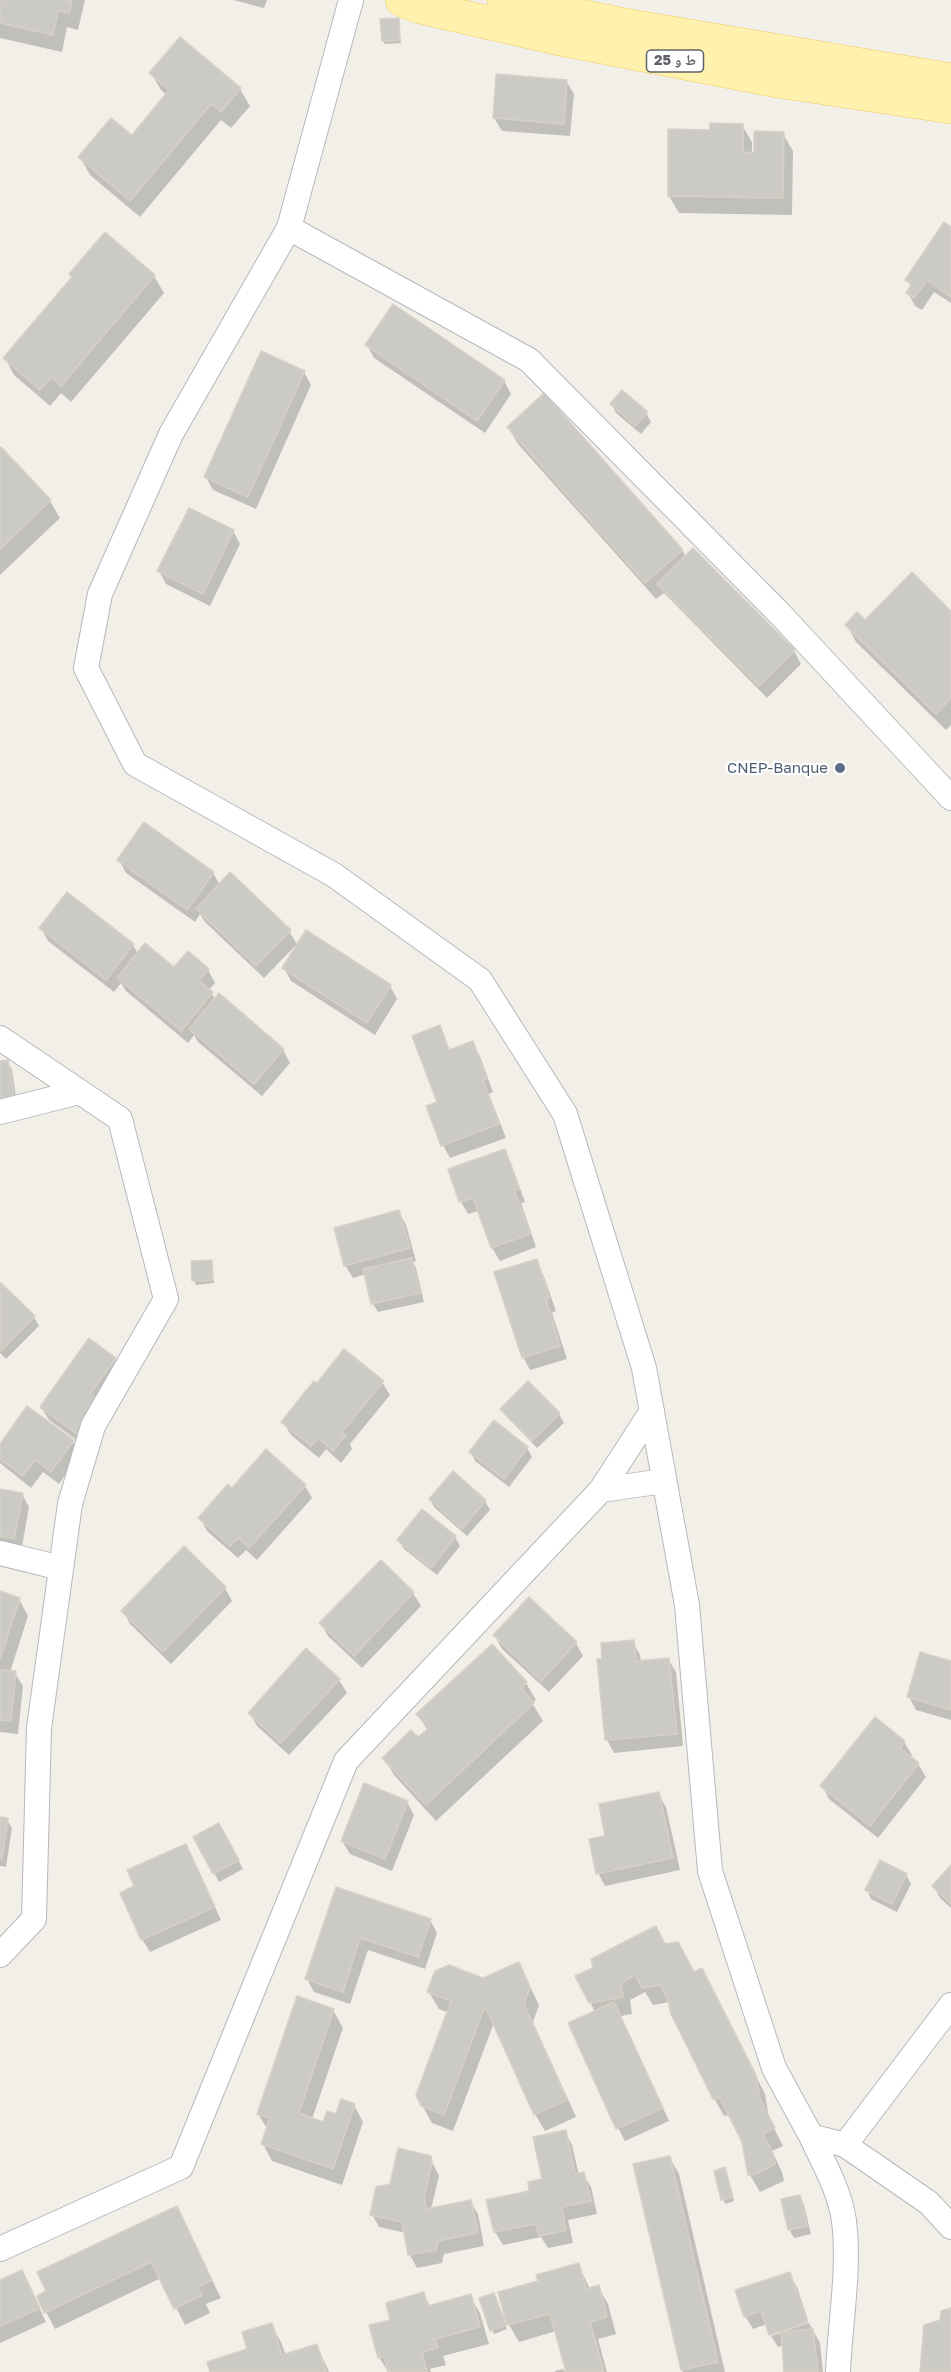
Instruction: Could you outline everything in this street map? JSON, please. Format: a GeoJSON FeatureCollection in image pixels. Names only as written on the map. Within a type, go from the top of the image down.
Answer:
{"type":"FeatureCollection","features":[{"type":"Feature","properties":{"kind":"main road","name":"ط و 25"},"geometry":{"type":"LineString","coordinates":[[402,0],[420,8],[556,38],[778,81],[951,107]]}},
{"type":"Feature","properties":{"kind":"main road"},"geometry":{"type":"LineString","coordinates":[[504,0],[624,25],[951,80]]}},
{"type":"Feature","properties":{"kind":"street"},"geometry":{"type":"LineString","coordinates":[[351,0],[289,228],[171,434],[100,594],[86,668],[135,764],[334,875],[480,980],[565,1114],[644,1368],[687,1605],[711,1871],[774,2068],[811,2136],[836,2193],[844,2220],[845,2260],[838,2372]]}},
{"type":"Feature","properties":{"kind":"street"},"geometry":{"type":"LineString","coordinates":[[289,228],[529,360],[781,615],[951,798]]}},
{"type":"Feature","properties":{"kind":"street"},"geometry":{"type":"LineString","coordinates":[[0,1038],[120,1119],[166,1299],[93,1426],[70,1504],[39,1728],[34,1919],[0,1955]]}},
{"type":"Feature","properties":{"kind":"street"},"geometry":{"type":"LineString","coordinates":[[0,1112],[79,1092]]}},
{"type":"Feature","properties":{"kind":"street"},"geometry":{"type":"LineString","coordinates":[[0,2249],[181,2167],[346,1761],[601,1490],[652,1411]]}},
{"type":"Feature","properties":{"kind":"street"},"geometry":{"type":"LineString","coordinates":[[601,1490],[664,1481]]}},
{"type":"Feature","properties":{"kind":"street"},"geometry":{"type":"LineString","coordinates":[[0,1553],[61,1568]]}},
{"type":"Feature","properties":{"kind":"street"},"geometry":{"type":"LineString","coordinates":[[845,2145],[951,2005]]}},
{"type":"Feature","properties":{"kind":"street"},"geometry":{"type":"LineString","coordinates":[[811,2136],[845,2145],[929,2203],[951,2227]]}},
{"type":"Feature","properties":{"kind":"building"},"geometry":{"type":"Polygon","coordinates":[[[0,0],[72,0],[69,13],[58,11],[53,35],[0,23],[0,0]]]}},
{"type":"Feature","properties":{"kind":"building"},"geometry":{"type":"Polygon","coordinates":[[[399,18],[400,40],[382,41],[380,19],[399,18]]]}},
{"type":"Feature","properties":{"kind":"building"},"geometry":{"type":"Polygon","coordinates":[[[180,37],[241,88],[221,112],[211,104],[130,201],[78,157],[111,118],[132,135],[169,90],[149,73],[180,37]]]}},
{"type":"Feature","properties":{"kind":"building"},"geometry":{"type":"Polygon","coordinates":[[[496,74],[567,80],[564,124],[493,118],[496,74]]]}},
{"type":"Feature","properties":{"kind":"building"},"geometry":{"type":"Polygon","coordinates":[[[710,123],[743,124],[743,152],[754,153],[754,131],[784,132],[783,198],[668,196],[668,129],[710,130],[710,123]]]}},
{"type":"Feature","properties":{"kind":"building"},"geometry":{"type":"Polygon","coordinates":[[[944,222],[951,227],[951,297],[927,280],[914,298],[906,293],[912,284],[905,280],[944,222]]]}},
{"type":"Feature","properties":{"kind":"building"},"geometry":{"type":"Polygon","coordinates":[[[105,232],[155,275],[61,386],[51,377],[40,390],[3,358],[72,277],[69,274],[105,232]]]}},
{"type":"Feature","properties":{"kind":"building"},"geometry":{"type":"Polygon","coordinates":[[[393,304],[505,380],[477,421],[365,345],[393,304]]]}},
{"type":"Feature","properties":{"kind":"building"},"geometry":{"type":"Polygon","coordinates":[[[261,351],[305,371],[248,497],[204,477],[261,351]]]}},
{"type":"Feature","properties":{"kind":"building"},"geometry":{"type":"Polygon","coordinates":[[[622,390],[648,412],[635,426],[610,404],[622,390]]]}},
{"type":"Feature","properties":{"kind":"building"},"geometry":{"type":"Polygon","coordinates":[[[544,393],[683,550],[645,583],[507,427],[544,393]]]}},
{"type":"Feature","properties":{"kind":"building"},"geometry":{"type":"Polygon","coordinates":[[[0,448],[51,500],[0,549],[0,448]]]}},
{"type":"Feature","properties":{"kind":"building"},"geometry":{"type":"Polygon","coordinates":[[[189,508],[234,530],[203,594],[157,571],[189,508]]]}},
{"type":"Feature","properties":{"kind":"building"},"geometry":{"type":"Polygon","coordinates":[[[693,548],[795,650],[759,686],[657,584],[693,548]]]}},
{"type":"Feature","properties":{"kind":"building"},"geometry":{"type":"Polygon","coordinates":[[[912,572],[951,611],[951,698],[936,714],[845,625],[857,612],[865,620],[912,572]]]}},
{"type":"Feature","properties":{"kind":"building"},"geometry":{"type":"Polygon","coordinates":[[[144,822],[214,872],[187,910],[117,860],[144,822]]]}},
{"type":"Feature","properties":{"kind":"building"},"geometry":{"type":"Polygon","coordinates":[[[230,872],[291,930],[256,966],[196,909],[230,872]]]}},
{"type":"Feature","properties":{"kind":"building"},"geometry":{"type":"Polygon","coordinates":[[[67,892],[134,944],[106,980],[39,928],[67,892]]]}},
{"type":"Feature","properties":{"kind":"building"},"geometry":{"type":"Polygon","coordinates":[[[306,930],[391,985],[367,1023],[282,968],[306,930]]]}},
{"type":"Feature","properties":{"kind":"building"},"geometry":{"type":"Polygon","coordinates":[[[145,943],[174,967],[188,951],[209,969],[199,981],[213,992],[181,1031],[117,978],[145,943]]]}},
{"type":"Feature","properties":{"kind":"building"},"geometry":{"type":"Polygon","coordinates":[[[219,993],[284,1049],[254,1084],[189,1029],[219,993]]]}},
{"type":"Feature","properties":{"kind":"building"},"geometry":{"type":"Polygon","coordinates":[[[440,1025],[449,1050],[473,1041],[487,1079],[483,1080],[499,1124],[441,1146],[426,1106],[437,1102],[412,1036],[440,1025]]]}},
{"type":"Feature","properties":{"kind":"building"},"geometry":{"type":"Polygon","coordinates":[[[8,1060],[14,1096],[0,1098],[0,1061],[8,1060]]]}},
{"type":"Feature","properties":{"kind":"building"},"geometry":{"type":"Polygon","coordinates":[[[505,1149],[519,1189],[514,1190],[530,1234],[491,1248],[473,1198],[459,1202],[448,1169],[505,1149]]]}},
{"type":"Feature","properties":{"kind":"building"},"geometry":{"type":"Polygon","coordinates":[[[399,1210],[410,1248],[344,1266],[334,1228],[399,1210]]]}},
{"type":"Feature","properties":{"kind":"building"},"geometry":{"type":"Polygon","coordinates":[[[412,1258],[420,1293],[371,1304],[363,1269],[412,1258]]]}},
{"type":"Feature","properties":{"kind":"building"},"geometry":{"type":"Polygon","coordinates":[[[537,1259],[560,1346],[522,1358],[494,1272],[537,1259]]]}},
{"type":"Feature","properties":{"kind":"building"},"geometry":{"type":"Polygon","coordinates":[[[212,1260],[213,1280],[192,1281],[191,1261],[212,1260]]]}},
{"type":"Feature","properties":{"kind":"building"},"geometry":{"type":"Polygon","coordinates":[[[0,1284],[35,1316],[1,1351],[0,1284]]]}},
{"type":"Feature","properties":{"kind":"building"},"geometry":{"type":"Polygon","coordinates":[[[89,1338],[116,1358],[90,1394],[101,1402],[77,1434],[40,1407],[89,1338]]]}},
{"type":"Feature","properties":{"kind":"building"},"geometry":{"type":"Polygon","coordinates":[[[344,1349],[384,1381],[342,1432],[346,1435],[333,1451],[318,1438],[311,1446],[281,1422],[314,1381],[317,1383],[344,1349]]]}},
{"type":"Feature","properties":{"kind":"building"},"geometry":{"type":"Polygon","coordinates":[[[528,1381],[560,1413],[532,1441],[500,1409],[528,1381]]]}},
{"type":"Feature","properties":{"kind":"building"},"geometry":{"type":"Polygon","coordinates":[[[27,1406],[74,1440],[51,1472],[35,1460],[23,1476],[0,1459],[0,1444],[27,1406]]]}},
{"type":"Feature","properties":{"kind":"building"},"geometry":{"type":"Polygon","coordinates":[[[494,1420],[528,1447],[504,1479],[469,1452],[494,1420]]]}},
{"type":"Feature","properties":{"kind":"building"},"geometry":{"type":"Polygon","coordinates":[[[266,1449],[306,1485],[249,1548],[238,1538],[230,1546],[198,1518],[228,1484],[232,1488],[266,1449]]]}},
{"type":"Feature","properties":{"kind":"building"},"geometry":{"type":"Polygon","coordinates":[[[453,1471],[486,1500],[462,1529],[429,1499],[453,1471]]]}},
{"type":"Feature","properties":{"kind":"building"},"geometry":{"type":"Polygon","coordinates":[[[0,1489],[23,1493],[14,1539],[0,1536],[0,1489]]]}},
{"type":"Feature","properties":{"kind":"building"},"geometry":{"type":"Polygon","coordinates":[[[422,1509],[456,1536],[431,1568],[397,1540],[422,1509]]]}},
{"type":"Feature","properties":{"kind":"building"},"geometry":{"type":"Polygon","coordinates":[[[184,1546],[226,1587],[163,1652],[121,1611],[184,1546]]]}},
{"type":"Feature","properties":{"kind":"building"},"geometry":{"type":"Polygon","coordinates":[[[381,1560],[414,1592],[354,1656],[319,1623],[381,1560]]]}},
{"type":"Feature","properties":{"kind":"building"},"geometry":{"type":"Polygon","coordinates":[[[0,1591],[20,1598],[0,1659],[0,1591]]]}},
{"type":"Feature","properties":{"kind":"building"},"geometry":{"type":"Polygon","coordinates":[[[529,1597],[577,1642],[541,1681],[493,1635],[529,1597]]]}},
{"type":"Feature","properties":{"kind":"building"},"geometry":{"type":"Polygon","coordinates":[[[634,1640],[636,1661],[669,1658],[677,1734],[605,1740],[597,1659],[602,1659],[601,1643],[634,1640]]]}},
{"type":"Feature","properties":{"kind":"building"},"geometry":{"type":"Polygon","coordinates":[[[492,1644],[527,1682],[521,1688],[534,1703],[426,1805],[382,1758],[411,1730],[418,1737],[429,1728],[416,1714],[492,1644]]]}},
{"type":"Feature","properties":{"kind":"building"},"geometry":{"type":"Polygon","coordinates":[[[306,1648],[340,1679],[281,1743],[248,1713],[306,1648]]]}},
{"type":"Feature","properties":{"kind":"building"},"geometry":{"type":"Polygon","coordinates":[[[920,1652],[951,1661],[951,1710],[907,1697],[920,1652]]]}},
{"type":"Feature","properties":{"kind":"building"},"geometry":{"type":"Polygon","coordinates":[[[0,1670],[16,1671],[11,1721],[0,1720],[0,1670]]]}},
{"type":"Feature","properties":{"kind":"building"},"geometry":{"type":"Polygon","coordinates":[[[875,1717],[905,1741],[900,1748],[919,1763],[870,1826],[820,1786],[875,1717]]]}},
{"type":"Feature","properties":{"kind":"building"},"geometry":{"type":"Polygon","coordinates":[[[364,1783],[408,1801],[385,1859],[341,1841],[364,1783]]]}},
{"type":"Feature","properties":{"kind":"building"},"geometry":{"type":"Polygon","coordinates":[[[659,1792],[673,1858],[596,1874],[589,1839],[605,1836],[599,1804],[659,1792]]]}},
{"type":"Feature","properties":{"kind":"building"},"geometry":{"type":"Polygon","coordinates":[[[0,1817],[8,1818],[2,1859],[0,1858],[0,1817]]]}},
{"type":"Feature","properties":{"kind":"building"},"geometry":{"type":"Polygon","coordinates":[[[219,1823],[239,1860],[213,1874],[193,1837],[219,1823]]]}},
{"type":"Feature","properties":{"kind":"building"},"geometry":{"type":"Polygon","coordinates":[[[186,1844],[215,1907],[141,1940],[120,1893],[134,1886],[127,1870],[186,1844]]]}},
{"type":"Feature","properties":{"kind":"building"},"geometry":{"type":"Polygon","coordinates":[[[880,1860],[907,1874],[892,1904],[865,1890],[880,1860]]]}},
{"type":"Feature","properties":{"kind":"building"},"geometry":{"type":"Polygon","coordinates":[[[951,1865],[951,1904],[932,1886],[951,1865]]]}},
{"type":"Feature","properties":{"kind":"building"},"geometry":{"type":"Polygon","coordinates":[[[336,1887],[431,1919],[418,1957],[360,1938],[343,1992],[305,1979],[336,1887]]]}},
{"type":"Feature","properties":{"kind":"building"},"geometry":{"type":"Polygon","coordinates":[[[656,1926],[665,1944],[678,1942],[694,1972],[702,1968],[756,2075],[760,2099],[775,2128],[763,2134],[773,2153],[775,2164],[756,2174],[748,2175],[742,2142],[720,2098],[713,2099],[671,2014],[668,2001],[660,1985],[642,1988],[635,1975],[621,1983],[623,1997],[589,2003],[575,1976],[593,1968],[591,1959],[656,1926]]]}},
{"type":"Feature","properties":{"kind":"building"},"geometry":{"type":"Polygon","coordinates":[[[519,1962],[530,1987],[524,2004],[567,2100],[534,2115],[485,2006],[444,2115],[421,2106],[416,2095],[451,2001],[427,1992],[435,1971],[449,1965],[483,1978],[519,1962]]]}},
{"type":"Feature","properties":{"kind":"building"},"geometry":{"type":"Polygon","coordinates":[[[297,1996],[334,2009],[299,2113],[323,2122],[327,2111],[336,2114],[341,2099],[355,2104],[333,2169],[261,2144],[270,2118],[257,2114],[297,1996]]]}},
{"type":"Feature","properties":{"kind":"building"},"geometry":{"type":"Polygon","coordinates":[[[614,2002],[663,2108],[616,2129],[568,2023],[614,2002]]]}},
{"type":"Feature","properties":{"kind":"building"},"geometry":{"type":"Polygon","coordinates":[[[566,2130],[575,2174],[584,2172],[591,2201],[562,2207],[566,2230],[539,2236],[536,2224],[494,2232],[486,2200],[529,2191],[528,2182],[542,2179],[533,2137],[566,2130]]]}},
{"type":"Feature","properties":{"kind":"building"},"geometry":{"type":"Polygon","coordinates":[[[398,2148],[431,2156],[432,2162],[424,2198],[426,2209],[471,2200],[478,2233],[438,2241],[436,2250],[408,2255],[402,2222],[370,2215],[376,2187],[390,2184],[398,2148]]]}},
{"type":"Feature","properties":{"kind":"building"},"geometry":{"type":"Polygon","coordinates":[[[670,2156],[718,2362],[681,2370],[633,2164],[670,2156]]]}},
{"type":"Feature","properties":{"kind":"building"},"geometry":{"type":"Polygon","coordinates":[[[725,2167],[733,2197],[721,2200],[714,2171],[725,2167]]]}},
{"type":"Feature","properties":{"kind":"building"},"geometry":{"type":"Polygon","coordinates":[[[800,2195],[807,2226],[788,2230],[781,2199],[800,2195]]]}},
{"type":"Feature","properties":{"kind":"building"},"geometry":{"type":"Polygon","coordinates":[[[177,2206],[212,2280],[197,2287],[202,2295],[174,2309],[151,2262],[44,2313],[37,2296],[46,2291],[37,2272],[177,2206]]]}},
{"type":"Feature","properties":{"kind":"building"},"geometry":{"type":"Polygon","coordinates":[[[579,2263],[586,2289],[599,2285],[607,2317],[590,2322],[604,2372],[566,2372],[550,2314],[507,2325],[498,2292],[538,2281],[536,2275],[579,2263]]]}},
{"type":"Feature","properties":{"kind":"building"},"geometry":{"type":"Polygon","coordinates":[[[22,2270],[40,2308],[0,2326],[0,2280],[22,2270]]]}},
{"type":"Feature","properties":{"kind":"building"},"geometry":{"type":"Polygon","coordinates":[[[790,2272],[807,2323],[769,2335],[761,2311],[744,2317],[735,2290],[790,2272]]]}},
{"type":"Feature","properties":{"kind":"building"},"geometry":{"type":"Polygon","coordinates":[[[424,2292],[428,2306],[471,2294],[480,2327],[435,2339],[438,2348],[422,2352],[427,2372],[388,2372],[384,2356],[378,2358],[369,2325],[390,2320],[386,2303],[424,2292]]]}},
{"type":"Feature","properties":{"kind":"building"},"geometry":{"type":"Polygon","coordinates":[[[494,2293],[506,2325],[490,2331],[479,2298],[494,2293]]]}},
{"type":"Feature","properties":{"kind":"building"},"geometry":{"type":"Polygon","coordinates":[[[951,2308],[951,2372],[920,2372],[924,2325],[940,2320],[941,2311],[951,2308]]]}},
{"type":"Feature","properties":{"kind":"building"},"geometry":{"type":"Polygon","coordinates":[[[272,2323],[282,2355],[317,2344],[326,2372],[210,2372],[207,2362],[247,2349],[242,2332],[272,2323]]]}},
{"type":"Feature","properties":{"kind":"building"},"geometry":{"type":"Polygon","coordinates":[[[813,2329],[818,2372],[784,2372],[781,2332],[813,2329]]]}},
{"type":"Feature","properties":{"kind":"place","name":"CNEP-Banque"},"geometry":{"type":"Point","coordinates":[840,768]}}]}
